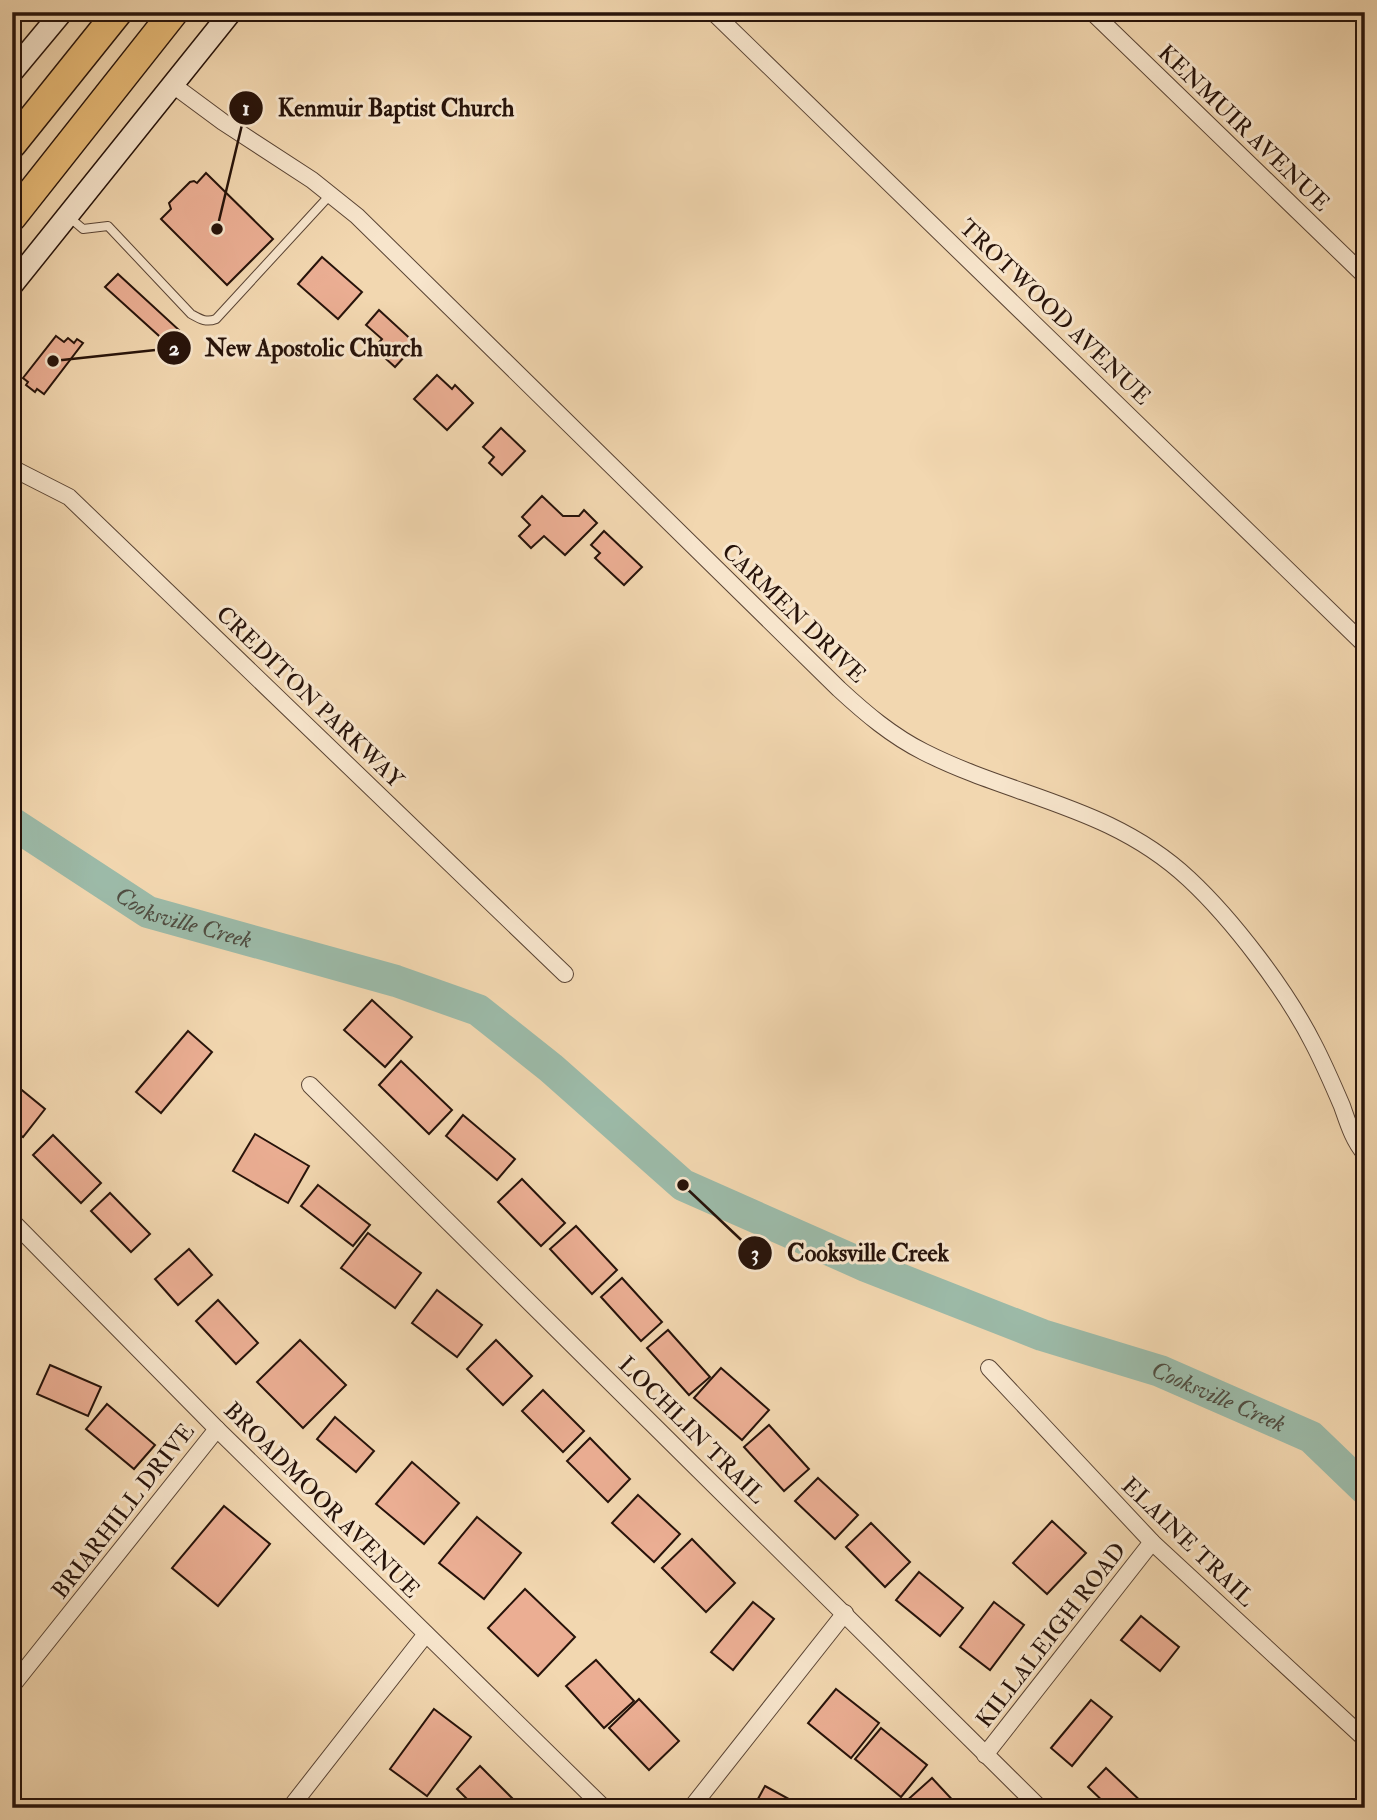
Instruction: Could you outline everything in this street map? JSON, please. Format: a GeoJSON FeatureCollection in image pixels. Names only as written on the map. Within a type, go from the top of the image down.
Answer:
{"type":"FeatureCollection","features":[{"type":"Feature","properties":{"kind":"highway"},"geometry":{"type":"LineString","coordinates":[[12,144],[118,12]]}},
{"type":"Feature","properties":{"kind":"highway"},"geometry":{"type":"LineString","coordinates":[[12,217],[174,12]]}},
{"type":"Feature","properties":{"kind":"street"},"geometry":{"type":"LineString","coordinates":[[12,72],[62,12]]}},
{"type":"Feature","properties":{"kind":"street"},"geometry":{"type":"LineString","coordinates":[[12,285],[231,12]]}},
{"type":"Feature","properties":{"kind":"street","name":"TROTWOOD AVENUE"},"geometry":{"type":"LineString","coordinates":[[713,12],[1365,645]]}},
{"type":"Feature","properties":{"kind":"street","name":"KENMUIR AVENUE"},"geometry":{"type":"LineString","coordinates":[[1092,12],[1365,276]]}},
{"type":"Feature","properties":{"kind":"street","name":"CARMEN DRIVE"},"geometry":{"type":"LineString","coordinates":[[173,85],[356,216],[860,708],[902,740],[924,752],[988,779],[1097,818],[1123,831],[1189,879],[1223,916],[1286,997],[1313,1042],[1355,1139],[1365,1154]]}},
{"type":"Feature","properties":{"kind":"street","name":"CREDITON PARKWAY"},"geometry":{"type":"LineString","coordinates":[[12,468],[69,497],[565,974]]}},
{"type":"Feature","properties":{"kind":"street","name":"LOCHLIN TRAIL"},"geometry":{"type":"LineString","coordinates":[[310,1085],[1040,1808]]}},
{"type":"Feature","properties":{"kind":"street","name":"BROADMOOR AVENUE"},"geometry":{"type":"LineString","coordinates":[[12,1222],[217,1429],[604,1808]]}},
{"type":"Feature","properties":{"kind":"street","name":"ELAINE TRAIL"},"geometry":{"type":"LineString","coordinates":[[989,1368],[1152,1542],[1365,1739]]}},
{"type":"Feature","properties":{"kind":"street","name":"BRIARHILL DRIVE"},"geometry":{"type":"LineString","coordinates":[[12,1686],[217,1429]]}},
{"type":"Feature","properties":{"kind":"street","name":"KILLALEIGH ROAD"},"geometry":{"type":"LineString","coordinates":[[985,1755],[1152,1542]]}},
{"type":"Feature","properties":{"kind":"street"},"geometry":{"type":"LineString","coordinates":[[691,1808],[845,1613]]}},
{"type":"Feature","properties":{"kind":"street"},"geometry":{"type":"LineString","coordinates":[[290,1808],[426,1634]]}},
{"type":"Feature","properties":{"kind":"lane"},"geometry":{"type":"LineString","coordinates":[[68,216],[83,229],[108,226],[191,314],[209,322],[216,319],[330,195]]}},
{"type":"Feature","properties":{"kind":"building"},"geometry":{"type":"Polygon","coordinates":[[[206,173],[273,239],[227,285],[161,219],[171,209],[169,203],[190,182],[197,183],[206,173]]]}},
{"type":"Feature","properties":{"kind":"building"},"geometry":{"type":"Polygon","coordinates":[[[322,257],[362,292],[338,319],[298,284],[322,257]]]}},
{"type":"Feature","properties":{"kind":"building"},"geometry":{"type":"Polygon","coordinates":[[[118,274],[180,331],[168,344],[105,287],[118,274]]]}},
{"type":"Feature","properties":{"kind":"building"},"geometry":{"type":"Polygon","coordinates":[[[379,310],[416,344],[395,367],[374,348],[382,339],[366,325],[379,310]]]}},
{"type":"Feature","properties":{"kind":"building"},"geometry":{"type":"Polygon","coordinates":[[[56,336],[64,342],[68,338],[74,343],[77,339],[83,343],[44,394],[37,389],[35,392],[26,385],[28,382],[23,378],[56,336]]]}},
{"type":"Feature","properties":{"kind":"building"},"geometry":{"type":"Polygon","coordinates":[[[437,375],[452,389],[455,385],[473,403],[447,430],[414,399],[437,375]]]}},
{"type":"Feature","properties":{"kind":"building"},"geometry":{"type":"Polygon","coordinates":[[[501,428],[525,451],[502,475],[489,463],[494,457],[483,447],[501,428]]]}},
{"type":"Feature","properties":{"kind":"building"},"geometry":{"type":"Polygon","coordinates":[[[542,496],[563,516],[579,516],[584,510],[597,523],[565,555],[544,536],[531,548],[519,536],[530,525],[522,517],[542,496]]]}},
{"type":"Feature","properties":{"kind":"building"},"geometry":{"type":"Polygon","coordinates":[[[604,531],[642,567],[624,585],[595,558],[600,553],[591,545],[604,531]]]}},
{"type":"Feature","properties":{"kind":"building"},"geometry":{"type":"Polygon","coordinates":[[[372,1000],[412,1037],[385,1067],[344,1030],[372,1000]]]}},
{"type":"Feature","properties":{"kind":"building"},"geometry":{"type":"Polygon","coordinates":[[[188,1031],[212,1052],[161,1113],[136,1092],[188,1031]]]}},
{"type":"Feature","properties":{"kind":"building"},"geometry":{"type":"Polygon","coordinates":[[[401,1061],[452,1110],[429,1134],[379,1085],[401,1061]]]}},
{"type":"Feature","properties":{"kind":"building"},"geometry":{"type":"Polygon","coordinates":[[[12,1082],[45,1109],[23,1137],[12,1129],[12,1082]]]}},
{"type":"Feature","properties":{"kind":"building"},"geometry":{"type":"Polygon","coordinates":[[[463,1115],[515,1159],[497,1180],[446,1136],[463,1115]]]}},
{"type":"Feature","properties":{"kind":"building"},"geometry":{"type":"Polygon","coordinates":[[[255,1134],[309,1166],[288,1203],[233,1171],[255,1134]]]}},
{"type":"Feature","properties":{"kind":"building"},"geometry":{"type":"Polygon","coordinates":[[[53,1135],[101,1183],[81,1203],[33,1155],[53,1135]]]}},
{"type":"Feature","properties":{"kind":"building"},"geometry":{"type":"Polygon","coordinates":[[[522,1179],[565,1223],[541,1246],[498,1202],[522,1179]]]}},
{"type":"Feature","properties":{"kind":"building"},"geometry":{"type":"Polygon","coordinates":[[[318,1185],[370,1225],[353,1246],[301,1206],[318,1185]]]}},
{"type":"Feature","properties":{"kind":"building"},"geometry":{"type":"Polygon","coordinates":[[[110,1193],[150,1234],[131,1252],[91,1211],[110,1193]]]}},
{"type":"Feature","properties":{"kind":"building"},"geometry":{"type":"Polygon","coordinates":[[[576,1226],[617,1270],[592,1294],[550,1249],[576,1226]]]}},
{"type":"Feature","properties":{"kind":"building"},"geometry":{"type":"Polygon","coordinates":[[[368,1233],[421,1273],[395,1308],[341,1268],[368,1233]]]}},
{"type":"Feature","properties":{"kind":"building"},"geometry":{"type":"Polygon","coordinates":[[[189,1249],[212,1275],[178,1305],[155,1279],[189,1249]]]}},
{"type":"Feature","properties":{"kind":"building"},"geometry":{"type":"Polygon","coordinates":[[[622,1278],[662,1322],[641,1341],[601,1297],[622,1278]]]}},
{"type":"Feature","properties":{"kind":"building"},"geometry":{"type":"Polygon","coordinates":[[[437,1290],[482,1325],[457,1357],[412,1323],[437,1290]]]}},
{"type":"Feature","properties":{"kind":"building"},"geometry":{"type":"Polygon","coordinates":[[[218,1300],[258,1343],[236,1364],[196,1321],[218,1300]]]}},
{"type":"Feature","properties":{"kind":"building"},"geometry":{"type":"Polygon","coordinates":[[[668,1330],[710,1377],[689,1395],[647,1348],[668,1330]]]}},
{"type":"Feature","properties":{"kind":"building"},"geometry":{"type":"Polygon","coordinates":[[[300,1340],[346,1385],[303,1428],[257,1382],[300,1340]]]}},
{"type":"Feature","properties":{"kind":"building"},"geometry":{"type":"Polygon","coordinates":[[[496,1340],[532,1376],[503,1405],[467,1369],[496,1340]]]}},
{"type":"Feature","properties":{"kind":"building"},"geometry":{"type":"Polygon","coordinates":[[[50,1365],[101,1387],[88,1416],[37,1394],[50,1365]]]}},
{"type":"Feature","properties":{"kind":"building"},"geometry":{"type":"Polygon","coordinates":[[[721,1368],[769,1410],[742,1440],[694,1398],[721,1368]]]}},
{"type":"Feature","properties":{"kind":"building"},"geometry":{"type":"Polygon","coordinates":[[[543,1390],[584,1431],[563,1452],[522,1411],[543,1390]]]}},
{"type":"Feature","properties":{"kind":"building"},"geometry":{"type":"Polygon","coordinates":[[[107,1404],[155,1445],[134,1469],[86,1429],[107,1404]]]}},
{"type":"Feature","properties":{"kind":"building"},"geometry":{"type":"Polygon","coordinates":[[[335,1417],[374,1451],[356,1472],[317,1439],[335,1417]]]}},
{"type":"Feature","properties":{"kind":"building"},"geometry":{"type":"Polygon","coordinates":[[[769,1425],[809,1469],[784,1491],[744,1447],[769,1425]]]}},
{"type":"Feature","properties":{"kind":"building"},"geometry":{"type":"Polygon","coordinates":[[[590,1438],[630,1479],[608,1502],[567,1461],[590,1438]]]}},
{"type":"Feature","properties":{"kind":"building"},"geometry":{"type":"Polygon","coordinates":[[[412,1462],[459,1503],[424,1544],[376,1504],[412,1462]]]}},
{"type":"Feature","properties":{"kind":"building"},"geometry":{"type":"Polygon","coordinates":[[[818,1478],[858,1515],[835,1539],[795,1501],[818,1478]]]}},
{"type":"Feature","properties":{"kind":"building"},"geometry":{"type":"Polygon","coordinates":[[[638,1495],[680,1534],[654,1562],[612,1523],[638,1495]]]}},
{"type":"Feature","properties":{"kind":"building"},"geometry":{"type":"Polygon","coordinates":[[[224,1506],[270,1544],[218,1606],[172,1568],[224,1506]]]}},
{"type":"Feature","properties":{"kind":"building"},"geometry":{"type":"Polygon","coordinates":[[[477,1517],[521,1553],[484,1599],[439,1563],[477,1517]]]}},
{"type":"Feature","properties":{"kind":"building"},"geometry":{"type":"Polygon","coordinates":[[[1052,1521],[1086,1553],[1047,1594],[1013,1563],[1052,1521]]]}},
{"type":"Feature","properties":{"kind":"building"},"geometry":{"type":"Polygon","coordinates":[[[871,1523],[910,1562],[885,1587],[846,1547],[871,1523]]]}},
{"type":"Feature","properties":{"kind":"building"},"geometry":{"type":"Polygon","coordinates":[[[692,1539],[735,1583],[706,1612],[662,1568],[692,1539]]]}},
{"type":"Feature","properties":{"kind":"building"},"geometry":{"type":"Polygon","coordinates":[[[919,1572],[963,1608],[940,1636],[896,1600],[919,1572]]]}},
{"type":"Feature","properties":{"kind":"building"},"geometry":{"type":"Polygon","coordinates":[[[525,1589],[575,1637],[538,1676],[488,1628],[525,1589]]]}},
{"type":"Feature","properties":{"kind":"building"},"geometry":{"type":"Polygon","coordinates":[[[753,1602],[774,1619],[733,1670],[711,1652],[753,1602]]]}},
{"type":"Feature","properties":{"kind":"building"},"geometry":{"type":"Polygon","coordinates":[[[994,1602],[1024,1625],[990,1670],[960,1647],[994,1602]]]}},
{"type":"Feature","properties":{"kind":"building"},"geometry":{"type":"Polygon","coordinates":[[[1141,1616],[1179,1647],[1160,1671],[1121,1640],[1141,1616]]]}},
{"type":"Feature","properties":{"kind":"building"},"geometry":{"type":"Polygon","coordinates":[[[596,1660],[634,1701],[604,1728],[566,1686],[596,1660]]]}},
{"type":"Feature","properties":{"kind":"building"},"geometry":{"type":"Polygon","coordinates":[[[836,1689],[879,1723],[851,1758],[808,1723],[836,1689]]]}},
{"type":"Feature","properties":{"kind":"building"},"geometry":{"type":"Polygon","coordinates":[[[639,1699],[679,1741],[649,1770],[609,1728],[639,1699]]]}},
{"type":"Feature","properties":{"kind":"building"},"geometry":{"type":"Polygon","coordinates":[[[1091,1700],[1112,1717],[1072,1766],[1051,1748],[1091,1700]]]}},
{"type":"Feature","properties":{"kind":"building"},"geometry":{"type":"Polygon","coordinates":[[[434,1709],[471,1737],[427,1796],[390,1769],[434,1709]]]}},
{"type":"Feature","properties":{"kind":"building"},"geometry":{"type":"Polygon","coordinates":[[[881,1728],[927,1765],[901,1797],[855,1759],[881,1728]]]}},
{"type":"Feature","properties":{"kind":"building"},"geometry":{"type":"Polygon","coordinates":[[[480,1766],[522,1808],[476,1808],[457,1789],[480,1766]]]}},
{"type":"Feature","properties":{"kind":"building"},"geometry":{"type":"Polygon","coordinates":[[[1106,1768],[1148,1808],[1110,1808],[1088,1787],[1106,1768]]]}},
{"type":"Feature","properties":{"kind":"building"},"geometry":{"type":"Polygon","coordinates":[[[932,1778],[960,1808],[907,1808],[903,1804],[932,1778]]]}},
{"type":"Feature","properties":{"kind":"building"},"geometry":{"type":"Polygon","coordinates":[[[765,1786],[800,1805],[798,1808],[753,1808],[765,1786]]]}},
{"type":"Feature","properties":{"kind":"waterway","name":"Cooksville Creek"},"geometry":{"type":"LineString","coordinates":[[12,823],[148,912],[396,981],[478,1010],[551,1068],[683,1185],[866,1266],[1042,1335],[1160,1371],[1311,1437],[1365,1489]]}},
{"type":"Feature","properties":{"kind":"place","name":"Kenmuir Baptist Church"},"geometry":{"type":"Point","coordinates":[217,229]}},
{"type":"Feature","properties":{"kind":"place","name":"New Apostolic Church"},"geometry":{"type":"Point","coordinates":[53,361]}},
{"type":"Feature","properties":{"kind":"place","name":"Cooksville Creek"},"geometry":{"type":"Point","coordinates":[683,1185]}}]}
